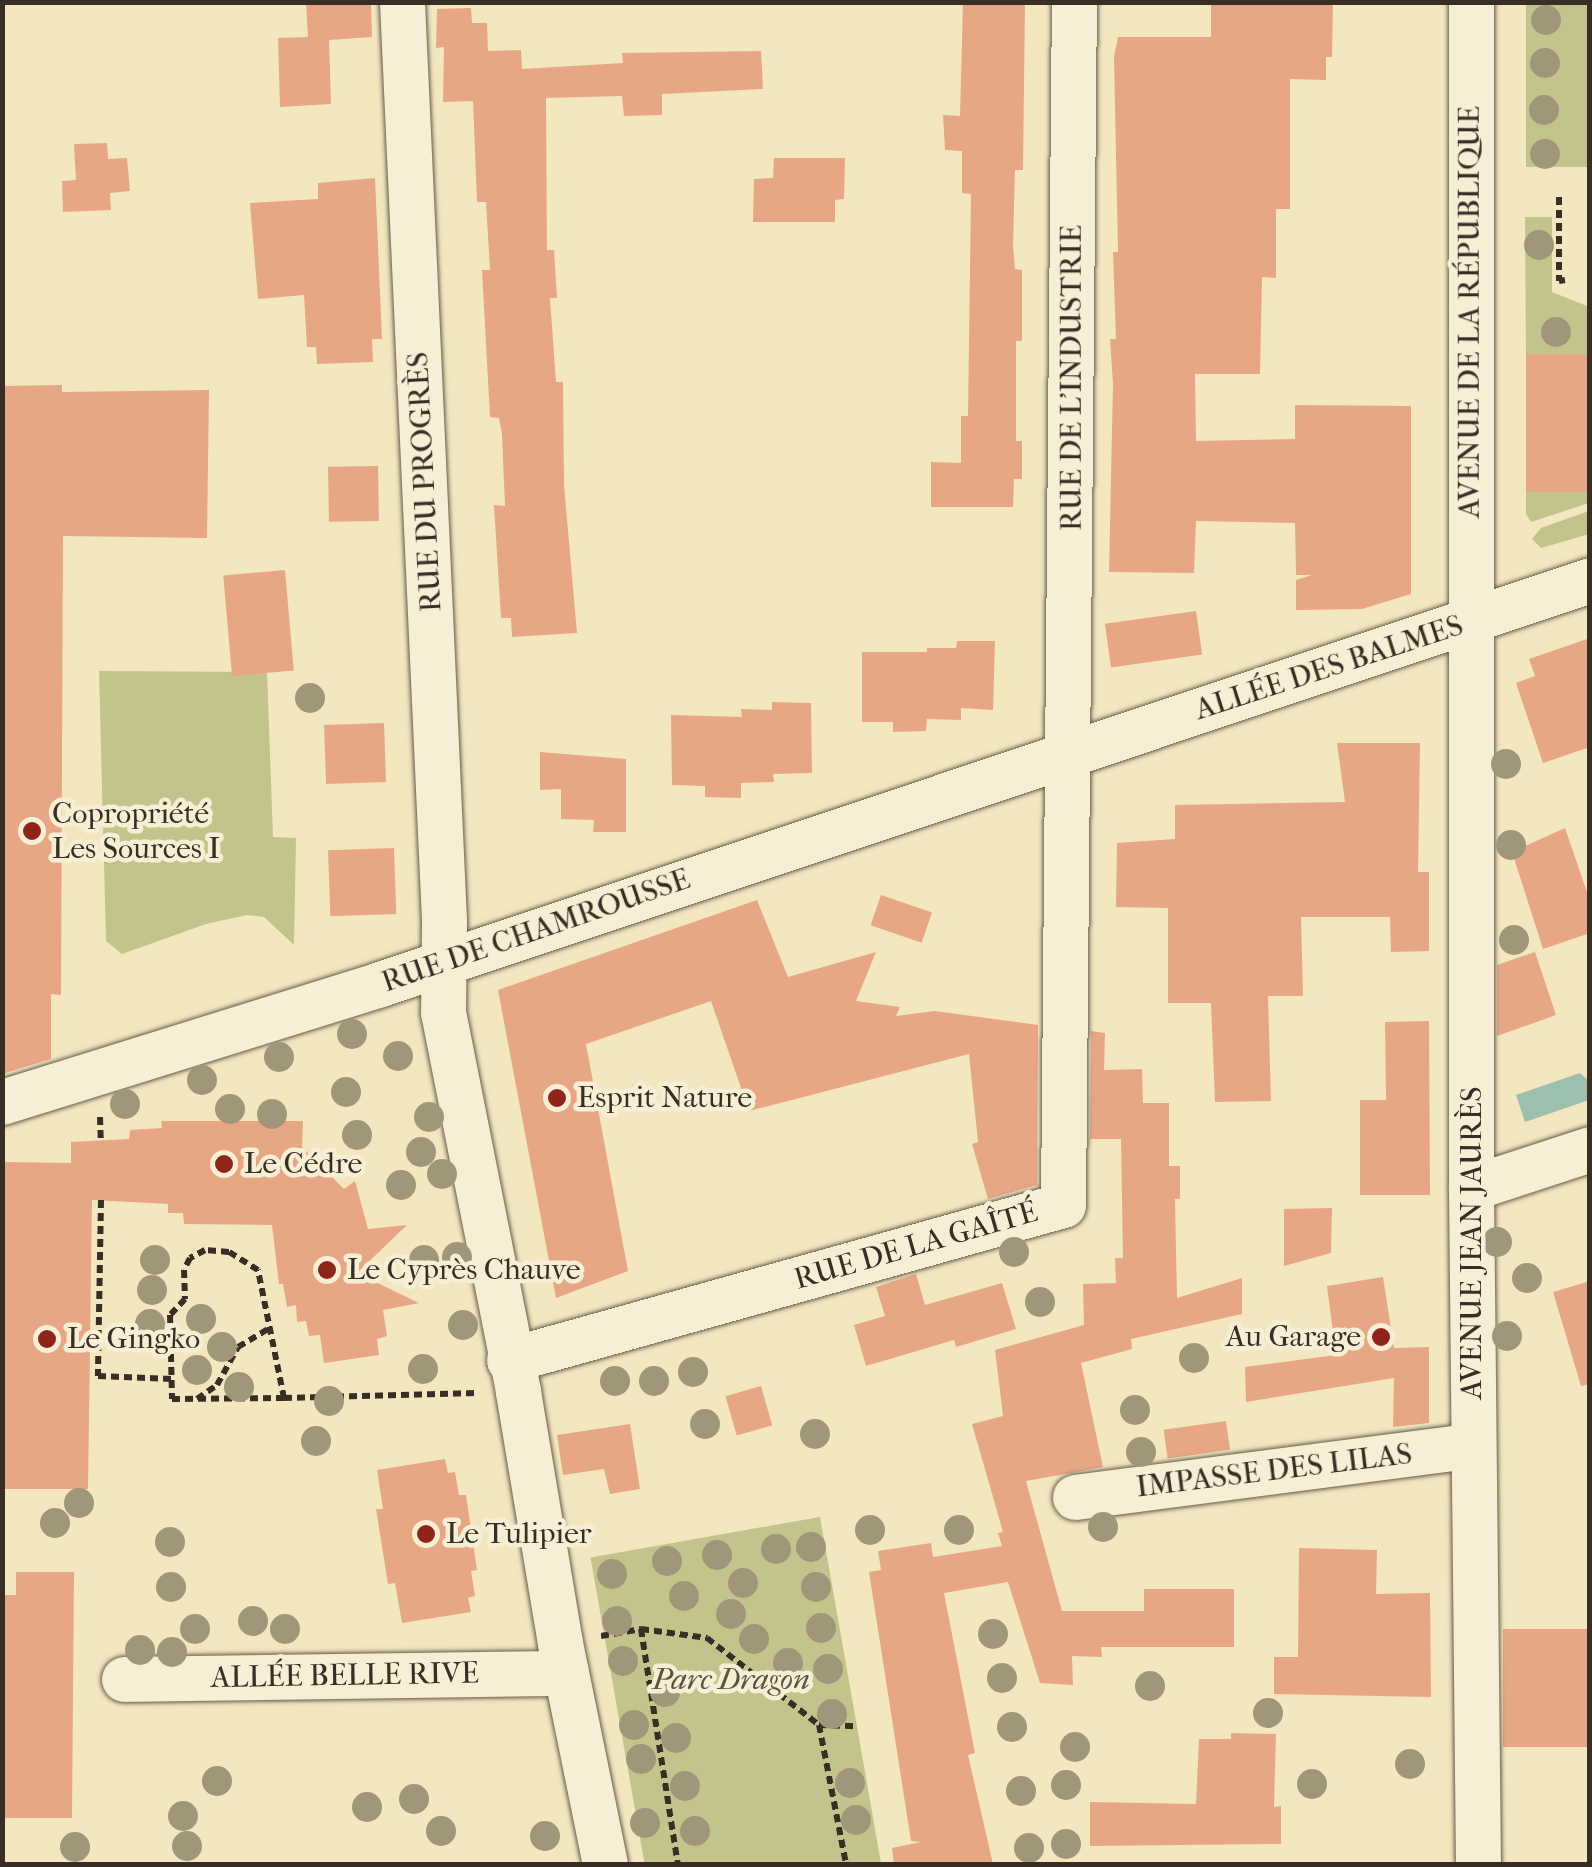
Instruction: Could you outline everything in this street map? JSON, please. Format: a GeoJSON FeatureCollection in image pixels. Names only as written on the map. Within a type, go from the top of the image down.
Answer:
{"type":"FeatureCollection","features":[{"type":"Feature","properties":{"kind":"street","name":"RUE DU PROGRÈS"},"geometry":{"type":"LineString","coordinates":[[402,2],[445,962],[443,1012],[604,1864]]}},
{"type":"Feature","properties":{"kind":"street","name":"RUE DE L'INDUSTRIE"},"geometry":{"type":"LineString","coordinates":[[1069,754],[1074,2]]}},
{"type":"Feature","properties":{"kind":"street","name":"AVENUE DE LA RÉPUBLIQUE"},"geometry":{"type":"LineString","coordinates":[[1471,2],[1471,620]]}},
{"type":"Feature","properties":{"kind":"street","name":"ALLÉE DES BALMES"},"geometry":{"type":"LineString","coordinates":[[1069,754],[1590,580]]}},
{"type":"Feature","properties":{"kind":"street","name":"AVENUE JEAN JAURÈS"},"geometry":{"type":"LineString","coordinates":[[1471,620],[1471,1188],[1478,1864]]}},
{"type":"Feature","properties":{"kind":"street","name":"RUE DE CHAMROUSSE"},"geometry":{"type":"LineString","coordinates":[[2,1102],[445,962],[1069,754]]}},
{"type":"Feature","properties":{"kind":"street","name":"RUE DE LA GAÎTÉ"},"geometry":{"type":"LineString","coordinates":[[514,1376],[1062,1205],[1069,754]]}},
{"type":"Feature","properties":{"kind":"street"},"geometry":{"type":"LineString","coordinates":[[1471,1188],[1590,1149]]}},
{"type":"Feature","properties":{"kind":"street","name":"IMPASSE DES LILAS"},"geometry":{"type":"LineString","coordinates":[[1075,1497],[1473,1445]]}},
{"type":"Feature","properties":{"kind":"street","name":"ALLÉE BELLE RIVE"},"geometry":{"type":"LineString","coordinates":[[124,1679],[563,1658]]}},
{"type":"Feature","properties":{"kind":"path"},"geometry":{"type":"LineString","coordinates":[[1558,197],[1559,280],[1565,280]]}},
{"type":"Feature","properties":{"kind":"path"},"geometry":{"type":"LineString","coordinates":[[100,1200],[98,1376],[172,1379]]}},
{"type":"Feature","properties":{"kind":"path"},"geometry":{"type":"LineString","coordinates":[[284,1398],[258,1270],[229,1252],[206,1250],[190,1258],[184,1270],[186,1299],[170,1315],[172,1399],[284,1398],[514,1376]]}},
{"type":"Feature","properties":{"kind":"path"},"geometry":{"type":"LineString","coordinates":[[196,1399],[217,1385],[238,1347],[269,1329]]}},
{"type":"Feature","properties":{"kind":"path"},"geometry":{"type":"LineString","coordinates":[[563,1658],[640,1629],[707,1638],[819,1725],[857,1726]]}},
{"type":"Feature","properties":{"kind":"path"},"geometry":{"type":"LineString","coordinates":[[640,1629],[678,1864]]}},
{"type":"Feature","properties":{"kind":"path"},"geometry":{"type":"LineString","coordinates":[[819,1725],[846,1864]]}},
{"type":"Feature","properties":{"kind":"green space"},"geometry":{"type":"Polygon","coordinates":[[[1526,3],[1589,3],[1589,167],[1526,167],[1526,3]]]}},
{"type":"Feature","properties":{"kind":"green space"},"geometry":{"type":"Polygon","coordinates":[[[1525,217],[1552,217],[1552,292],[1587,306],[1587,354],[1526,354],[1525,217]]]}},
{"type":"Feature","properties":{"kind":"green space"},"geometry":{"type":"Polygon","coordinates":[[[1526,492],[1589,492],[1589,503],[1531,522],[1526,514],[1526,492]]]}},
{"type":"Feature","properties":{"kind":"green space"},"geometry":{"type":"Polygon","coordinates":[[[1589,511],[1589,534],[1541,548],[1532,539],[1541,528],[1589,511]]]}},
{"type":"Feature","properties":{"kind":"green space"},"geometry":{"type":"Polygon","coordinates":[[[99,671],[267,672],[273,837],[296,838],[294,945],[264,917],[247,915],[206,924],[122,954],[106,941],[99,671]]]}},
{"type":"Feature","properties":{"kind":"green space","name":"Parc Dragon"},"geometry":{"type":"Polygon","coordinates":[[[820,1517],[881,1864],[645,1864],[591,1557],[820,1517]]]}},
{"type":"Feature","properties":{"kind":"shaded area"},"geometry":{"type":"Polygon","coordinates":[[[1580,1073],[1589,1081],[1589,1100],[1525,1122],[1516,1095],[1580,1073]]]}},
{"type":"Feature","properties":{"kind":"building"},"geometry":{"type":"Polygon","coordinates":[[[306,2],[371,2],[372,37],[329,40],[331,104],[280,107],[278,38],[308,37],[306,2]]]}},
{"type":"Feature","properties":{"kind":"building"},"geometry":{"type":"Polygon","coordinates":[[[963,2],[1025,2],[1023,170],[1015,170],[1013,246],[1015,269],[1022,270],[1022,341],[1016,341],[1016,441],[1022,441],[1022,479],[1014,479],[1013,507],[931,507],[931,462],[961,463],[961,416],[968,416],[971,194],[962,193],[962,151],[945,150],[943,115],[960,116],[963,2]]]}},
{"type":"Feature","properties":{"kind":"building"},"geometry":{"type":"Polygon","coordinates":[[[1211,2],[1333,2],[1332,57],[1326,57],[1326,80],[1290,79],[1290,209],[1276,209],[1276,278],[1262,277],[1260,374],[1195,374],[1196,441],[1295,439],[1295,405],[1411,406],[1411,594],[1362,609],[1296,610],[1296,580],[1312,575],[1296,575],[1295,523],[1196,521],[1194,573],[1109,572],[1113,384],[1110,339],[1116,339],[1113,252],[1118,252],[1114,57],[1118,37],[1211,37],[1211,2]]]}},
{"type":"Feature","properties":{"kind":"building"},"geometry":{"type":"Polygon","coordinates":[[[471,8],[472,23],[487,23],[488,51],[521,50],[522,69],[623,63],[622,53],[761,51],[763,89],[662,94],[662,115],[624,116],[622,96],[546,98],[547,250],[554,250],[557,298],[550,298],[556,382],[563,382],[564,485],[577,633],[512,637],[511,618],[501,618],[494,505],[505,506],[502,434],[499,418],[490,417],[482,270],[490,270],[486,202],[477,202],[473,101],[443,102],[444,47],[436,48],[437,9],[471,8]]]}},
{"type":"Feature","properties":{"kind":"building"},"geometry":{"type":"Polygon","coordinates":[[[107,143],[108,159],[127,158],[130,191],[110,193],[111,210],[63,212],[62,181],[76,180],[74,144],[107,143]]]}},
{"type":"Feature","properties":{"kind":"building"},"geometry":{"type":"Polygon","coordinates":[[[774,158],[845,158],[844,199],[835,200],[835,222],[753,222],[754,179],[773,178],[774,158]]]}},
{"type":"Feature","properties":{"kind":"building"},"geometry":{"type":"Polygon","coordinates":[[[375,178],[382,339],[372,339],[373,362],[317,364],[316,347],[307,347],[304,295],[258,299],[250,203],[318,199],[318,183],[375,178]]]}},
{"type":"Feature","properties":{"kind":"building"},"geometry":{"type":"Polygon","coordinates":[[[1526,354],[1590,354],[1590,492],[1526,492],[1526,354]]]}},
{"type":"Feature","properties":{"kind":"building"},"geometry":{"type":"Polygon","coordinates":[[[62,385],[62,392],[209,390],[207,538],[63,536],[61,995],[51,994],[51,1059],[5,1073],[2,386],[62,385]]]}},
{"type":"Feature","properties":{"kind":"building"},"geometry":{"type":"Polygon","coordinates":[[[378,466],[379,521],[329,522],[328,467],[378,466]]]}},
{"type":"Feature","properties":{"kind":"building"},"geometry":{"type":"Polygon","coordinates":[[[285,570],[294,671],[232,676],[223,575],[285,570]]]}},
{"type":"Feature","properties":{"kind":"building"},"geometry":{"type":"Polygon","coordinates":[[[1196,611],[1202,655],[1111,667],[1105,624],[1196,611]]]}},
{"type":"Feature","properties":{"kind":"building"},"geometry":{"type":"Polygon","coordinates":[[[1590,638],[1590,747],[1543,763],[1516,683],[1535,676],[1529,659],[1590,638]]]}},
{"type":"Feature","properties":{"kind":"building"},"geometry":{"type":"Polygon","coordinates":[[[957,641],[995,641],[993,710],[961,708],[961,720],[927,719],[926,731],[893,732],[893,722],[862,722],[862,652],[927,652],[927,648],[956,648],[957,641]]]}},
{"type":"Feature","properties":{"kind":"building"},"geometry":{"type":"Polygon","coordinates":[[[772,702],[811,703],[812,773],[773,774],[774,782],[741,783],[741,798],[705,797],[705,786],[672,785],[671,715],[742,717],[741,709],[772,710],[772,702]]]}},
{"type":"Feature","properties":{"kind":"building"},"geometry":{"type":"Polygon","coordinates":[[[384,723],[386,782],[326,784],[324,725],[384,723]]]}},
{"type":"Feature","properties":{"kind":"building"},"geometry":{"type":"Polygon","coordinates":[[[1337,743],[1420,743],[1418,872],[1429,872],[1429,951],[1391,952],[1390,917],[1301,917],[1303,996],[1268,996],[1271,1101],[1215,1102],[1211,1003],[1168,1003],[1168,908],[1116,907],[1117,843],[1175,839],[1175,805],[1345,802],[1337,743]]]}},
{"type":"Feature","properties":{"kind":"building"},"geometry":{"type":"Polygon","coordinates":[[[540,752],[626,759],[626,832],[593,832],[594,820],[561,819],[561,789],[540,790],[540,752]]]}},
{"type":"Feature","properties":{"kind":"building"},"geometry":{"type":"Polygon","coordinates":[[[1565,828],[1590,901],[1590,933],[1543,949],[1512,852],[1565,828]]]}},
{"type":"Feature","properties":{"kind":"building"},"geometry":{"type":"Polygon","coordinates":[[[394,848],[396,914],[330,916],[328,850],[394,848]]]}},
{"type":"Feature","properties":{"kind":"building"},"geometry":{"type":"Polygon","coordinates":[[[881,895],[932,913],[922,943],[871,925],[881,895]]]}},
{"type":"Feature","properties":{"kind":"building","name":"Esprit Nature"},"geometry":{"type":"Polygon","coordinates":[[[757,900],[788,977],[876,952],[856,1001],[900,1007],[896,1016],[935,1011],[1038,1025],[1037,1185],[988,1199],[972,1144],[978,1142],[969,1054],[749,1111],[711,1001],[586,1044],[628,1271],[556,1298],[498,990],[757,900]]]}},
{"type":"Feature","properties":{"kind":"building"},"geometry":{"type":"Polygon","coordinates":[[[1535,952],[1556,1015],[1497,1036],[1497,965],[1535,952]]]}},
{"type":"Feature","properties":{"kind":"building"},"geometry":{"type":"Polygon","coordinates":[[[1429,1021],[1430,1195],[1360,1195],[1360,1100],[1386,1100],[1385,1022],[1429,1021]]]}},
{"type":"Feature","properties":{"kind":"building"},"geometry":{"type":"Polygon","coordinates":[[[1091,1031],[1105,1033],[1104,1070],[1142,1069],[1143,1103],[1169,1103],[1169,1166],[1180,1166],[1180,1199],[1175,1199],[1177,1298],[1242,1278],[1242,1314],[1131,1339],[1132,1349],[1081,1363],[1103,1467],[1026,1481],[1062,1611],[1144,1611],[1144,1589],[1234,1589],[1234,1647],[1101,1647],[1102,1657],[1072,1656],[1073,1685],[1040,1683],[1008,1582],[944,1593],[975,1753],[968,1755],[993,1864],[894,1864],[892,1848],[921,1842],[911,1841],[869,1572],[881,1570],[878,1551],[931,1543],[933,1557],[1002,1546],[998,1533],[1003,1532],[972,1424],[1003,1416],[995,1350],[1084,1325],[1083,1284],[1116,1283],[1115,1258],[1123,1258],[1121,1139],[1090,1139],[1091,1031]]]}},
{"type":"Feature","properties":{"kind":"building"},"geometry":{"type":"Polygon","coordinates":[[[161,1121],[303,1121],[302,1147],[344,1189],[355,1181],[368,1229],[407,1225],[357,1273],[419,1303],[383,1310],[387,1336],[377,1339],[379,1355],[324,1363],[320,1335],[309,1336],[306,1321],[297,1322],[296,1305],[287,1307],[283,1284],[279,1284],[272,1225],[184,1224],[183,1213],[168,1213],[168,1204],[92,1200],[88,1489],[2,1489],[2,1162],[71,1163],[71,1142],[129,1139],[130,1130],[162,1128],[161,1121]]]}},
{"type":"Feature","properties":{"kind":"building"},"geometry":{"type":"Polygon","coordinates":[[[1332,1208],[1331,1253],[1284,1266],[1284,1209],[1332,1208]]]}},
{"type":"Feature","properties":{"kind":"building"},"geometry":{"type":"Polygon","coordinates":[[[916,1274],[925,1305],[1002,1283],[1016,1329],[956,1347],[954,1340],[866,1366],[854,1325],[885,1316],[876,1287],[916,1274]]]}},
{"type":"Feature","properties":{"kind":"building"},"geometry":{"type":"Polygon","coordinates":[[[1383,1277],[1394,1348],[1429,1347],[1429,1423],[1393,1427],[1394,1378],[1246,1402],[1245,1367],[1336,1355],[1327,1286],[1383,1277]]]}},
{"type":"Feature","properties":{"kind":"building"},"geometry":{"type":"Polygon","coordinates":[[[1590,1281],[1590,1384],[1581,1386],[1553,1292],[1590,1281]]]}},
{"type":"Feature","properties":{"kind":"building"},"geometry":{"type":"Polygon","coordinates":[[[761,1386],[772,1425],[737,1436],[725,1396],[761,1386]]]}},
{"type":"Feature","properties":{"kind":"building"},"geometry":{"type":"Polygon","coordinates":[[[1226,1421],[1230,1450],[1168,1458],[1164,1430],[1226,1421]]]}},
{"type":"Feature","properties":{"kind":"building"},"geometry":{"type":"Polygon","coordinates":[[[630,1424],[640,1489],[610,1494],[604,1469],[563,1475],[557,1435],[630,1424]]]}},
{"type":"Feature","properties":{"kind":"building","name":"Le Tulipier"},"geometry":{"type":"Polygon","coordinates":[[[445,1459],[448,1473],[455,1472],[459,1495],[466,1495],[477,1570],[471,1571],[475,1596],[468,1598],[471,1612],[402,1623],[395,1583],[388,1584],[376,1509],[383,1509],[377,1470],[445,1459]]]}},
{"type":"Feature","properties":{"kind":"building"},"geometry":{"type":"Polygon","coordinates":[[[1299,1548],[1377,1550],[1376,1594],[1430,1593],[1431,1697],[1274,1694],[1274,1657],[1298,1657],[1299,1548]]]}},
{"type":"Feature","properties":{"kind":"building"},"geometry":{"type":"Polygon","coordinates":[[[16,1572],[74,1572],[72,1818],[2,1818],[2,1595],[16,1595],[16,1572]]]}},
{"type":"Feature","properties":{"kind":"building"},"geometry":{"type":"Polygon","coordinates":[[[1503,1629],[1590,1629],[1590,1747],[1503,1747],[1503,1629]]]}},
{"type":"Feature","properties":{"kind":"building"},"geometry":{"type":"Polygon","coordinates":[[[1231,1733],[1276,1734],[1274,1807],[1281,1806],[1281,1844],[1090,1846],[1090,1802],[1196,1804],[1199,1739],[1231,1739],[1231,1733]]]}},
{"type":"Feature","properties":{"kind":"place","name":"Copropriété Les Sources I"},"geometry":{"type":"Point","coordinates":[32,831]}},
{"type":"Feature","properties":{"kind":"place","name":"Esprit Nature"},"geometry":{"type":"Point","coordinates":[557,1098]}},
{"type":"Feature","properties":{"kind":"place","name":"Le Cédre"},"geometry":{"type":"Point","coordinates":[224,1164]}},
{"type":"Feature","properties":{"kind":"place","name":"Le Cyprès Chauve"},"geometry":{"type":"Point","coordinates":[327,1270]}},
{"type":"Feature","properties":{"kind":"place","name":"Au Garage"},"geometry":{"type":"Point","coordinates":[1381,1337]}},
{"type":"Feature","properties":{"kind":"place","name":"Le Gingko"},"geometry":{"type":"Point","coordinates":[47,1339]}},
{"type":"Feature","properties":{"kind":"place","name":"Le Tulipier"},"geometry":{"type":"Point","coordinates":[426,1534]}}]}
